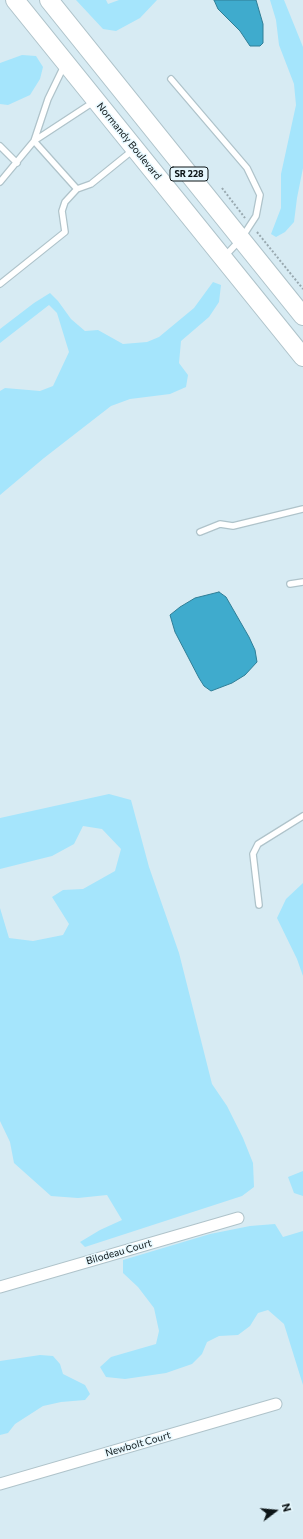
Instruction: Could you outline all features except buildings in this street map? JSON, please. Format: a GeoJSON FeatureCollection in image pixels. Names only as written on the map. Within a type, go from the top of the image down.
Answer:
{"type":"FeatureCollection","features":[{"type":"Feature","properties":{"kind":"main road","name":"Normandy Boulevard"},"geometry":{"type":"LineString","coordinates":[[15,0],[303,357]]}},
{"type":"Feature","properties":{"kind":"main road","name":"SR 228"},"geometry":{"type":"LineString","coordinates":[[49,0],[303,316]]}},
{"type":"Feature","properties":{"kind":"main road"},"geometry":{"type":"LineString","coordinates":[[54,48],[74,31]]}},
{"type":"Feature","properties":{"kind":"street","name":"Bilodeau Court"},"geometry":{"type":"LineString","coordinates":[[0,1287],[238,1218]]}},
{"type":"Feature","properties":{"kind":"street","name":"Newbolt Court"},"geometry":{"type":"LineString","coordinates":[[0,1484],[276,1404]]}},
{"type":"Feature","properties":{"kind":"lane"},"geometry":{"type":"LineString","coordinates":[[34,141],[48,99],[66,62]]}},
{"type":"Feature","properties":{"kind":"lane"},"geometry":{"type":"LineString","coordinates":[[171,79],[247,168],[260,195],[256,216],[241,239],[223,258]]}},
{"type":"Feature","properties":{"kind":"lane"},"geometry":{"type":"LineString","coordinates":[[0,182],[34,141],[97,100]]}},
{"type":"Feature","properties":{"kind":"lane"},"geometry":{"type":"LineString","coordinates":[[34,141],[77,189]]}},
{"type":"Feature","properties":{"kind":"lane"},"geometry":{"type":"LineString","coordinates":[[0,146],[17,163]]}},
{"type":"Feature","properties":{"kind":"lane"},"geometry":{"type":"LineString","coordinates":[[0,284],[65,232],[62,211],[65,202],[77,189],[90,184],[135,148]]}},
{"type":"Feature","properties":{"kind":"lane"},"geometry":{"type":"LineString","coordinates":[[200,532],[220,524],[233,526],[303,509]]}},
{"type":"Feature","properties":{"kind":"lane"},"geometry":{"type":"LineString","coordinates":[[290,584],[303,582]]}},
{"type":"Feature","properties":{"kind":"lane"},"geometry":{"type":"LineString","coordinates":[[260,905],[253,854],[258,844],[303,816]]}},
{"type":"Feature","properties":{"kind":"shaded area"},"geometry":{"type":"Polygon","coordinates":[[[76,0],[106,0],[108,4],[119,0],[157,0],[140,18],[116,31],[103,29],[76,0]]]}},
{"type":"Feature","properties":{"kind":"shaded area"},"geometry":{"type":"Polygon","coordinates":[[[214,0],[256,0],[263,24],[263,43],[260,46],[250,46],[240,31],[218,9],[214,0]]]}},
{"type":"Feature","properties":{"kind":"shaded area"},"geometry":{"type":"Polygon","coordinates":[[[270,0],[284,0],[303,47],[303,168],[294,222],[285,232],[276,237],[271,234],[281,208],[281,174],[296,105],[294,84],[279,45],[276,20],[270,0]]]}},
{"type":"Feature","properties":{"kind":"shaded area"},"geometry":{"type":"Polygon","coordinates":[[[22,55],[36,56],[43,67],[40,79],[30,95],[8,105],[0,104],[0,63],[22,55]]]}},
{"type":"Feature","properties":{"kind":"shaded area"},"geometry":{"type":"Polygon","coordinates":[[[213,282],[221,285],[219,302],[209,317],[181,341],[179,363],[188,375],[186,387],[170,394],[130,399],[111,406],[44,458],[0,495],[0,391],[5,388],[40,391],[53,386],[69,352],[57,313],[49,305],[0,343],[0,329],[34,303],[50,293],[71,319],[85,331],[98,330],[123,344],[147,342],[159,337],[194,308],[213,282]]]}},
{"type":"Feature","properties":{"kind":"shaded area"},"geometry":{"type":"Polygon","coordinates":[[[219,592],[226,597],[249,637],[255,650],[257,662],[245,675],[232,683],[211,691],[204,686],[199,678],[175,632],[170,615],[195,598],[219,592]]]}},
{"type":"Feature","properties":{"kind":"shaded area"},"geometry":{"type":"Polygon","coordinates":[[[109,794],[131,800],[149,867],[179,953],[212,1084],[227,1106],[243,1138],[253,1163],[254,1187],[242,1196],[85,1247],[80,1242],[100,1230],[122,1220],[107,1195],[78,1198],[51,1196],[14,1163],[10,1142],[0,1121],[0,908],[9,938],[33,941],[63,935],[69,924],[52,897],[63,890],[83,889],[115,871],[121,849],[102,829],[83,826],[74,844],[52,856],[0,869],[0,818],[109,794]]]}},
{"type":"Feature","properties":{"kind":"shaded area"},"geometry":{"type":"Polygon","coordinates":[[[303,883],[303,976],[297,959],[277,918],[286,899],[303,883]]]}},
{"type":"Feature","properties":{"kind":"shaded area"},"geometry":{"type":"Polygon","coordinates":[[[303,1171],[303,1196],[294,1193],[288,1177],[303,1171]]]}},
{"type":"Feature","properties":{"kind":"shaded area"},"geometry":{"type":"Polygon","coordinates":[[[275,1224],[283,1237],[303,1231],[303,1385],[284,1324],[268,1310],[258,1313],[250,1326],[238,1335],[219,1336],[207,1342],[202,1354],[192,1364],[166,1373],[125,1379],[106,1377],[100,1367],[111,1357],[156,1344],[159,1331],[154,1308],[138,1287],[123,1273],[123,1260],[210,1234],[250,1226],[275,1224]]]}},
{"type":"Feature","properties":{"kind":"shaded area"},"geometry":{"type":"Polygon","coordinates":[[[40,1355],[53,1356],[60,1364],[63,1374],[85,1385],[90,1394],[85,1400],[61,1402],[43,1406],[15,1424],[8,1433],[0,1435],[0,1361],[40,1355]]]}}]}
